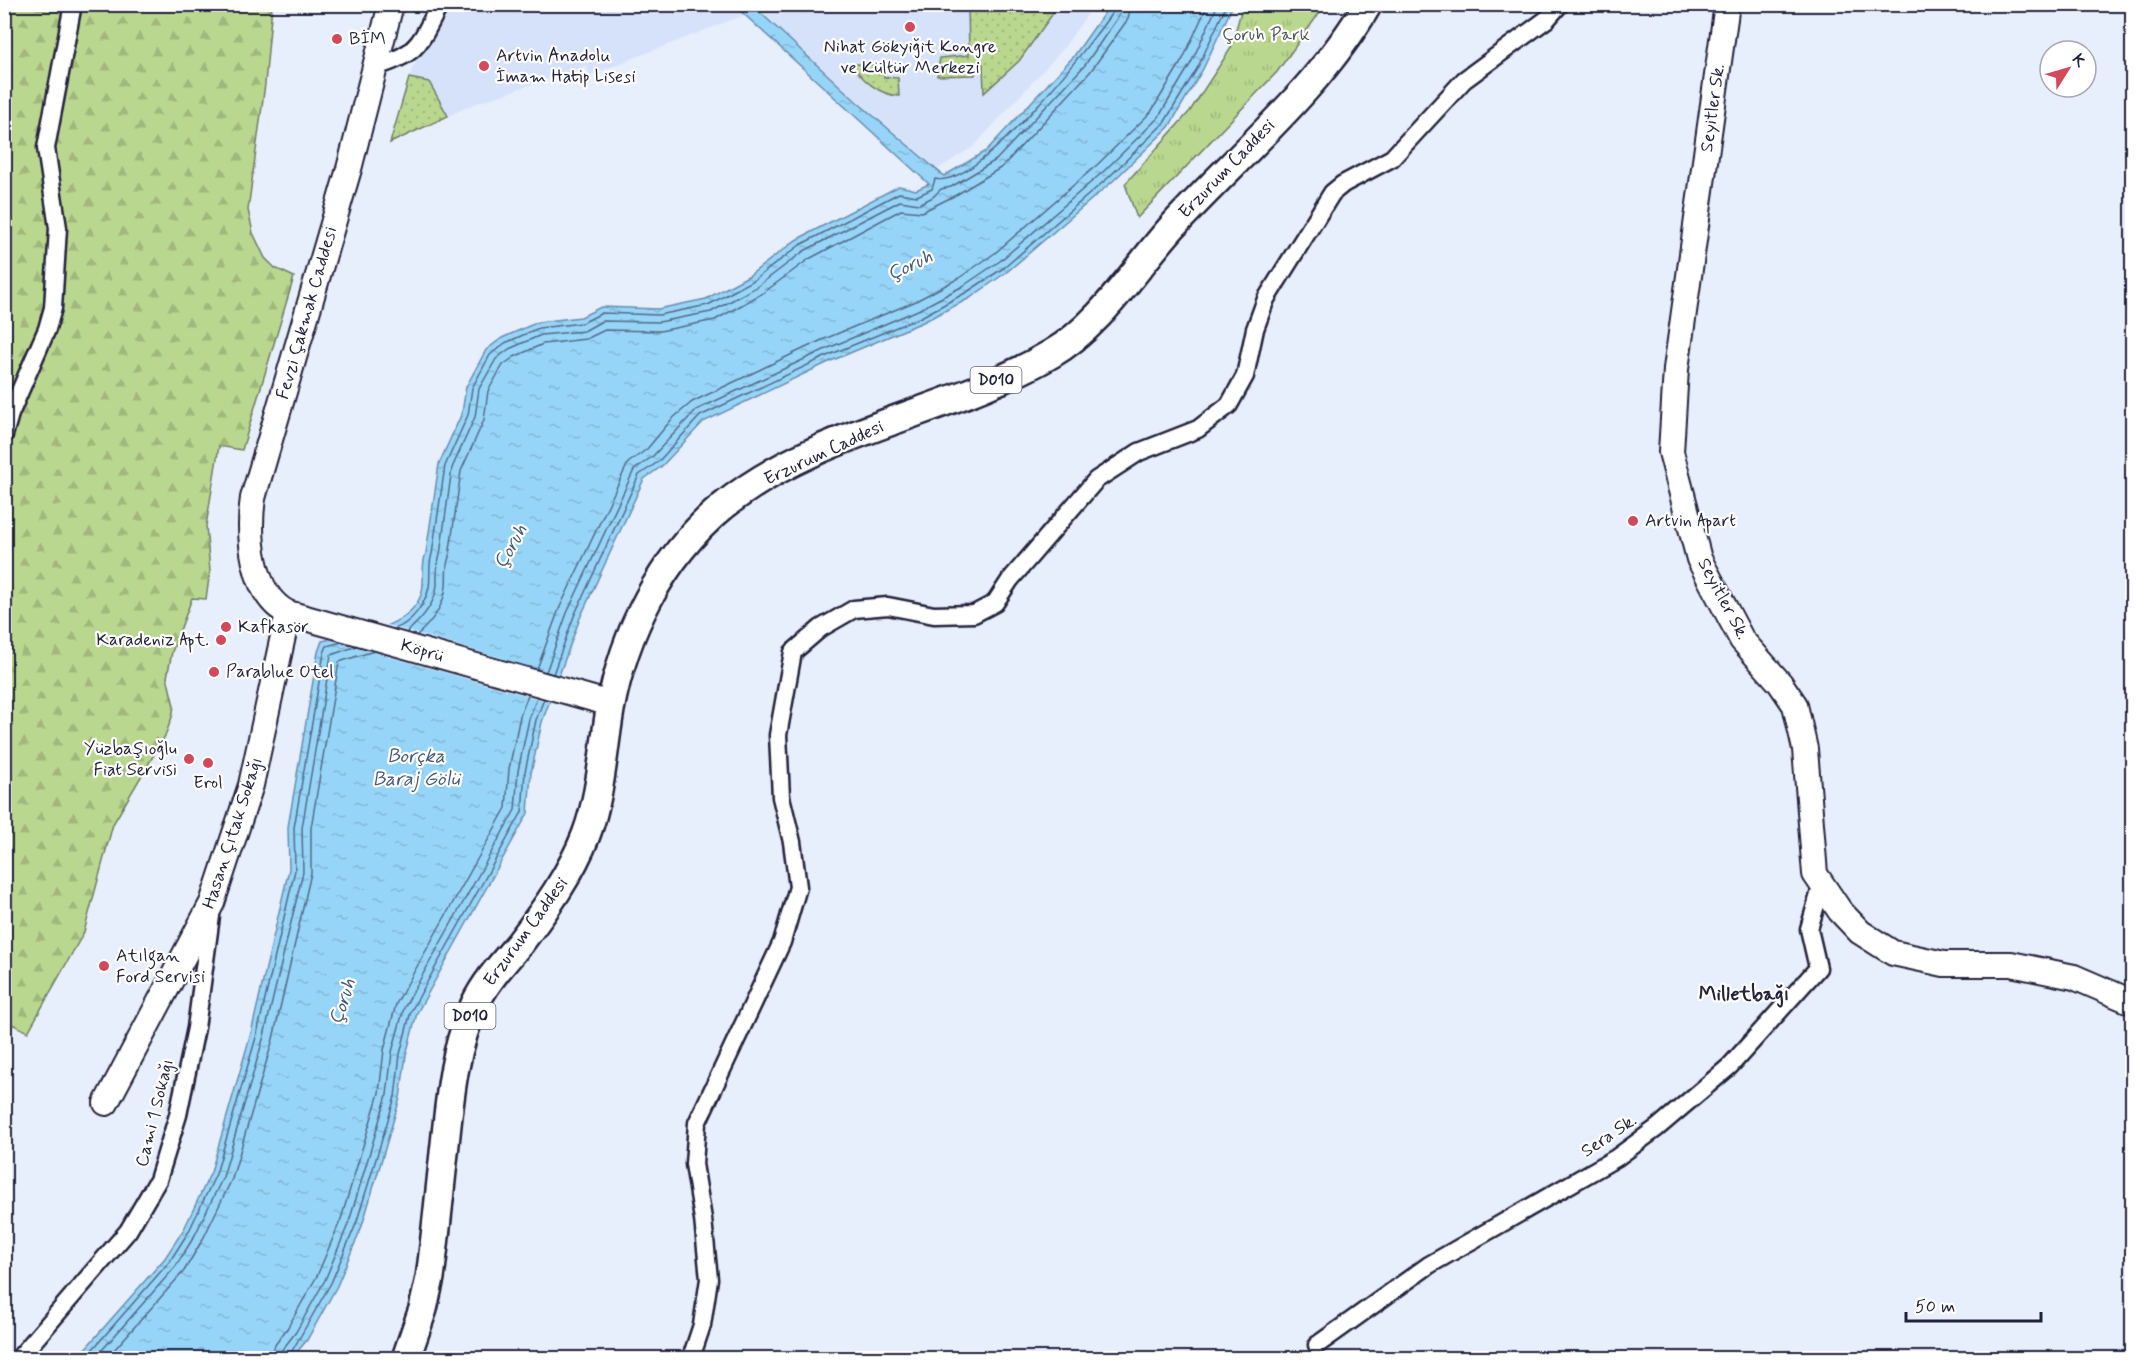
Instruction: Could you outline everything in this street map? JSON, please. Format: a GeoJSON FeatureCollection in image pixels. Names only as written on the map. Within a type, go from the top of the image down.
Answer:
{"type":"FeatureCollection","features":[{"type":"Feature","properties":{"kind":"main road","name":"Erzurum Caddesi"},"geometry":{"type":"LineString","coordinates":[[406,1359],[423,1309],[430,1278],[453,1075],[460,1041],[476,1002],[570,870],[587,831],[611,704],[637,618],[678,553],[715,514],[744,492],[788,465],[998,379],[1050,355],[1066,344],[1094,319],[1173,227],[1311,81],[1347,37],[1368,4]]}},
{"type":"Feature","properties":{"kind":"street"},"geometry":{"type":"LineString","coordinates":[[4,435],[10,414],[47,329],[53,308],[58,228],[46,148],[73,4]]}},
{"type":"Feature","properties":{"kind":"street","name":"Fevzi Çakmak Caddesi"},"geometry":{"type":"LineString","coordinates":[[288,613],[277,606],[269,594],[253,557],[250,540],[253,498],[349,170],[391,4]]}},
{"type":"Feature","properties":{"kind":"street"},"geometry":{"type":"LineString","coordinates":[[375,68],[396,61],[416,49],[440,4]]}},
{"type":"Feature","properties":{"kind":"street"},"geometry":{"type":"LineString","coordinates":[[691,1359],[702,1325],[709,1279],[703,1219],[694,1164],[697,1123],[782,942],[798,886],[792,842],[781,797],[778,735],[793,652],[821,628],[854,609],[888,606],[934,615],[962,616],[985,610],[1001,596],[1010,580],[1096,480],[1124,459],[1198,429],[1220,414],[1238,391],[1245,376],[1255,329],[1266,299],[1332,193],[1342,184],[1392,158],[1464,80],[1547,19],[1560,4]]}},
{"type":"Feature","properties":{"kind":"street","name":"Seyitler Sk."},"geometry":{"type":"LineString","coordinates":[[1727,4],[1676,369],[1671,452],[1699,559],[1742,640],[1796,705],[1805,749],[1815,874],[1840,911],[1869,938],[1893,953],[1944,964],[2011,964],[2074,977],[2133,1002]]}},
{"type":"Feature","properties":{"kind":"street","name":"Köprü"},"geometry":{"type":"LineString","coordinates":[[288,613],[611,704]]}},
{"type":"Feature","properties":{"kind":"street","name":"Hasan Çıtak Sokağı"},"geometry":{"type":"LineString","coordinates":[[106,1103],[213,903],[251,785],[288,613]]}},
{"type":"Feature","properties":{"kind":"street","name":"Sera Sk."},"geometry":{"type":"LineString","coordinates":[[1317,1345],[1429,1265],[1616,1158],[1657,1128],[1730,1066],[1818,968],[1809,929],[1822,884]]}},
{"type":"Feature","properties":{"kind":"street","name":"Cami 1 Sokağı"},"geometry":{"type":"LineString","coordinates":[[19,1359],[128,1231],[158,1180],[178,1115],[196,1028],[213,903]]}},
{"type":"Feature","properties":{"kind":"shaded area"},"geometry":{"type":"Polygon","coordinates":[[[734,4],[744,15],[590,75],[586,66],[474,104],[390,143],[412,69],[447,5],[734,4]]]}},
{"type":"Feature","properties":{"kind":"shaded area"},"geometry":{"type":"Polygon","coordinates":[[[752,5],[1094,5],[1062,50],[974,146],[938,169],[857,102],[752,5]]]}},
{"type":"Feature","properties":{"kind":"green space"},"geometry":{"type":"Polygon","coordinates":[[[968,4],[1059,5],[1019,61],[984,93],[983,64],[975,65],[975,75],[937,76],[940,58],[969,55],[968,4]]]}},
{"type":"Feature","properties":{"kind":"green space","name":"Çoruh Park"},"geometry":{"type":"Polygon","coordinates":[[[1243,4],[1325,5],[1277,72],[1137,218],[1125,184],[1190,111],[1231,48],[1243,4]]]}},
{"type":"Feature","properties":{"kind":"green space"},"geometry":{"type":"Polygon","coordinates":[[[4,5],[272,5],[265,84],[248,210],[253,233],[265,258],[275,268],[294,277],[242,450],[219,446],[206,526],[210,571],[206,599],[192,598],[172,652],[167,677],[174,706],[172,717],[165,736],[113,824],[84,932],[28,1032],[4,1020],[4,5]]]}},
{"type":"Feature","properties":{"kind":"green space"},"geometry":{"type":"Polygon","coordinates":[[[853,64],[884,65],[884,77],[898,78],[899,96],[885,93],[872,86],[853,64]]]}},
{"type":"Feature","properties":{"kind":"green space"},"geometry":{"type":"Polygon","coordinates":[[[409,78],[429,82],[448,116],[390,143],[409,78]]]}},
{"type":"Feature","properties":{"kind":"water","name":"Borçka Baraj Gölü"},"geometry":{"type":"Polygon","coordinates":[[[734,5],[752,5],[857,102],[944,176],[986,151],[1074,56],[1110,5],[1233,5],[1203,69],[1169,127],[1113,181],[1008,271],[970,298],[923,322],[831,361],[703,422],[662,466],[644,479],[580,618],[542,722],[531,773],[528,813],[417,1013],[406,1055],[400,1098],[362,1226],[337,1286],[307,1340],[292,1358],[77,1358],[165,1258],[184,1229],[211,1172],[251,1033],[289,869],[288,827],[318,652],[322,641],[392,623],[414,607],[421,595],[423,564],[439,464],[462,413],[466,387],[486,350],[502,338],[538,322],[581,317],[601,307],[658,309],[706,299],[750,275],[796,240],[899,186],[916,190],[929,184],[734,5]]]}},
{"type":"Feature","properties":{"kind":"pier"},"geometry":{"type":"Polygon","coordinates":[[[380,623],[559,675],[549,702],[324,638],[380,623]]]}},
{"type":"Feature","properties":{"kind":"place","name":"Nihat Gökyiğit Kongre ve Kültür Merkezi"},"geometry":{"type":"Point","coordinates":[910,27]}},
{"type":"Feature","properties":{"kind":"place","name":"BİM"},"geometry":{"type":"Point","coordinates":[337,39]}},
{"type":"Feature","properties":{"kind":"place","name":"Artvin Anadolu İmam Hatip Lisesi"},"geometry":{"type":"Point","coordinates":[484,66]}},
{"type":"Feature","properties":{"kind":"place","name":"Artvin Apart"},"geometry":{"type":"Point","coordinates":[1633,521]}},
{"type":"Feature","properties":{"kind":"place","name":"Kafkasör"},"geometry":{"type":"Point","coordinates":[226,627]}},
{"type":"Feature","properties":{"kind":"place","name":"Karadeniz Apt."},"geometry":{"type":"Point","coordinates":[221,640]}},
{"type":"Feature","properties":{"kind":"place","name":"Parablue Otel"},"geometry":{"type":"Point","coordinates":[214,672]}},
{"type":"Feature","properties":{"kind":"place","name":"Yüzbaşıoğlu Fiat Servisi"},"geometry":{"type":"Point","coordinates":[189,759]}},
{"type":"Feature","properties":{"kind":"place","name":"Erol"},"geometry":{"type":"Point","coordinates":[208,763]}},
{"type":"Feature","properties":{"kind":"place","name":"Atılgan Ford Servisi"},"geometry":{"type":"Point","coordinates":[104,966]}},
{"type":"Feature","properties":{"kind":"district","name":"Milletbağı"},"geometry":{"type":"Point","coordinates":[1744,994]}},
{"type":"Feature","properties":{"kind":"water label","name":"Çoruh"},"geometry":{"type":"Point","coordinates":[910,266]}},
{"type":"Feature","properties":{"kind":"water label","name":"Çoruh"},"geometry":{"type":"Point","coordinates":[511,547]}},
{"type":"Feature","properties":{"kind":"water label","name":"Çoruh"},"geometry":{"type":"Point","coordinates":[343,1002]}}]}
